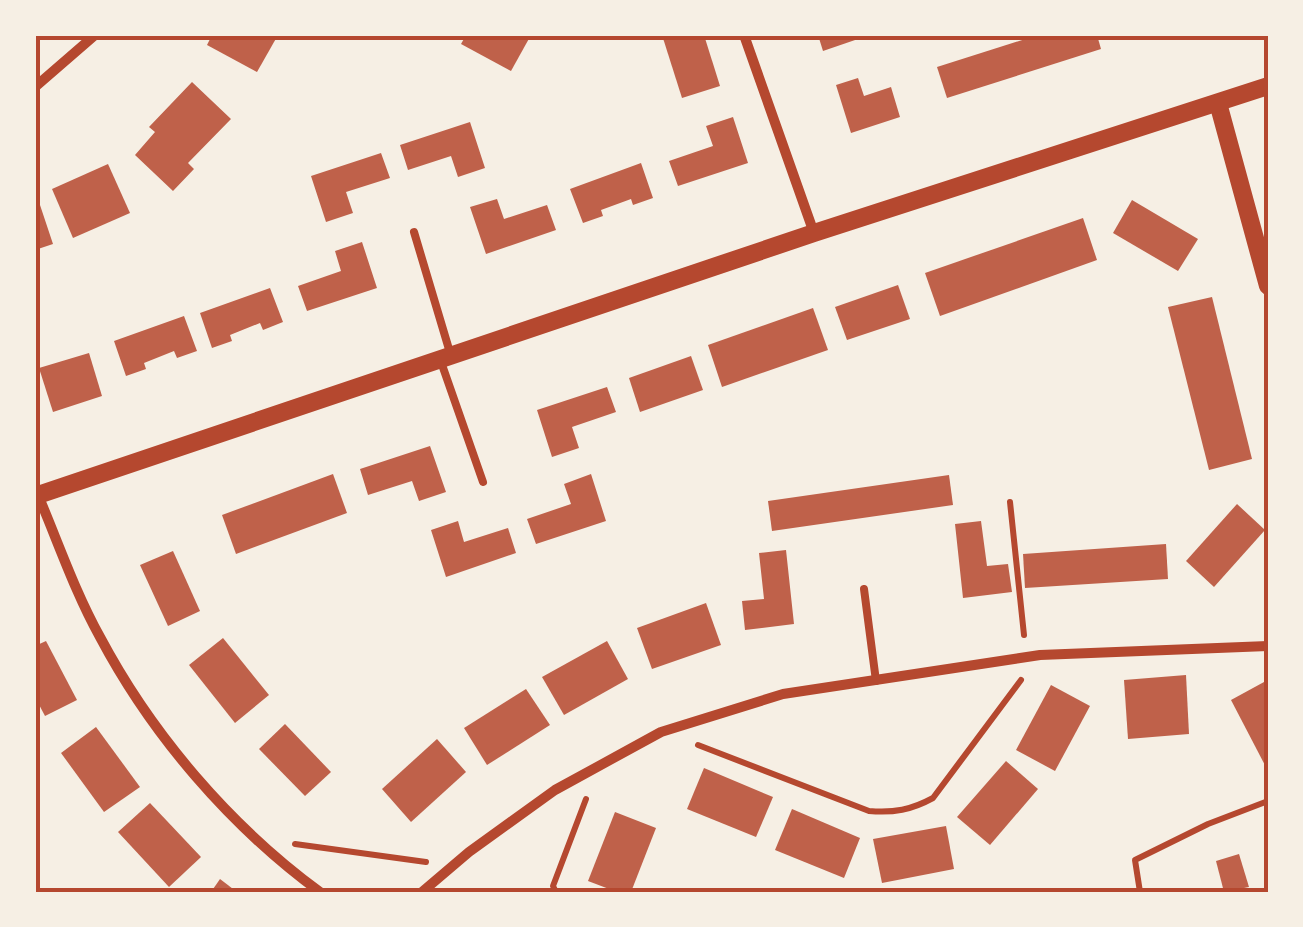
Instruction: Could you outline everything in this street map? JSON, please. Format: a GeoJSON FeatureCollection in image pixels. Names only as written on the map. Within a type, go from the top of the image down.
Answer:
{"type":"FeatureCollection","features":[{"type":"Feature","properties":{"kind":"street"},"geometry":{"type":"LineString","coordinates":[[35,86],[95,35]]}},
{"type":"Feature","properties":{"kind":"street"},"geometry":{"type":"LineString","coordinates":[[744,35],[814,233]]}},
{"type":"Feature","properties":{"kind":"street"},"geometry":{"type":"LineString","coordinates":[[320,892],[257,838],[193,774],[139,704],[98,635],[36,496],[814,233],[1268,86]]}},
{"type":"Feature","properties":{"kind":"street"},"geometry":{"type":"LineString","coordinates":[[1218,103],[1268,286]]}},
{"type":"Feature","properties":{"kind":"street"},"geometry":{"type":"LineString","coordinates":[[422,892],[555,790],[661,732],[783,694],[1040,655],[1268,646]]}},
{"type":"Feature","properties":{"kind":"lane"},"geometry":{"type":"LineString","coordinates":[[414,232],[446,358],[484,482]]}},
{"type":"Feature","properties":{"kind":"lane"},"geometry":{"type":"LineString","coordinates":[[864,590],[876,681]]}},
{"type":"Feature","properties":{"kind":"path"},"geometry":{"type":"LineString","coordinates":[[1010,502],[1026,657]]}},
{"type":"Feature","properties":{"kind":"path"},"geometry":{"type":"LineString","coordinates":[[661,732],[869,811],[902,811],[933,798],[1040,655]]}},
{"type":"Feature","properties":{"kind":"path"},"geometry":{"type":"LineString","coordinates":[[556,892],[553,886],[599,766]]}},
{"type":"Feature","properties":{"kind":"path"},"geometry":{"type":"LineString","coordinates":[[1140,892],[1135,860],[1268,800]]}},
{"type":"Feature","properties":{"kind":"path"},"geometry":{"type":"LineString","coordinates":[[257,838],[452,866]]}},
{"type":"Feature","properties":{"kind":"building"},"geometry":{"type":"Polygon","coordinates":[[[212,35],[278,35],[257,72],[207,45],[212,35]]]}},
{"type":"Feature","properties":{"kind":"building"},"geometry":{"type":"Polygon","coordinates":[[[466,35],[531,35],[511,71],[461,44],[466,35]]]}},
{"type":"Feature","properties":{"kind":"building"},"geometry":{"type":"Polygon","coordinates":[[[662,35],[704,35],[720,86],[682,98],[662,35]]]}},
{"type":"Feature","properties":{"kind":"building"},"geometry":{"type":"Polygon","coordinates":[[[818,35],[857,35],[858,39],[823,51],[818,35]]]}},
{"type":"Feature","properties":{"kind":"building"},"geometry":{"type":"Polygon","coordinates":[[[1038,35],[1097,35],[1101,49],[947,98],[937,67],[1038,35]]]}},
{"type":"Feature","properties":{"kind":"building"},"geometry":{"type":"Polygon","coordinates":[[[858,78],[864,96],[891,87],[900,117],[851,133],[836,85],[858,78]]]}},
{"type":"Feature","properties":{"kind":"building"},"geometry":{"type":"Polygon","coordinates":[[[192,82],[231,119],[188,163],[194,169],[173,191],[135,155],[155,132],[149,127],[192,82]]]}},
{"type":"Feature","properties":{"kind":"building"},"geometry":{"type":"Polygon","coordinates":[[[733,117],[748,163],[678,186],[669,161],[713,146],[706,126],[733,117]]]}},
{"type":"Feature","properties":{"kind":"building"},"geometry":{"type":"Polygon","coordinates":[[[470,122],[485,168],[458,177],[451,156],[408,170],[400,145],[470,122]]]}},
{"type":"Feature","properties":{"kind":"building"},"geometry":{"type":"Polygon","coordinates":[[[381,153],[390,178],[346,192],[353,213],[326,222],[311,176],[381,153]]]}},
{"type":"Feature","properties":{"kind":"building"},"geometry":{"type":"Polygon","coordinates":[[[641,163],[653,198],[633,205],[631,199],[601,210],[603,216],[583,223],[570,189],[641,163]]]}},
{"type":"Feature","properties":{"kind":"building"},"geometry":{"type":"Polygon","coordinates":[[[108,164],[130,213],[73,238],[52,189],[108,164]]]}},
{"type":"Feature","properties":{"kind":"building"},"geometry":{"type":"Polygon","coordinates":[[[35,190],[53,244],[35,250],[35,190]]]}},
{"type":"Feature","properties":{"kind":"building"},"geometry":{"type":"Polygon","coordinates":[[[497,199],[504,219],[547,205],[556,230],[486,254],[470,207],[497,199]]]}},
{"type":"Feature","properties":{"kind":"building"},"geometry":{"type":"Polygon","coordinates":[[[1132,200],[1198,239],[1178,271],[1113,233],[1132,200]]]}},
{"type":"Feature","properties":{"kind":"building"},"geometry":{"type":"Polygon","coordinates":[[[1083,218],[1097,260],[940,316],[925,273],[1083,218]]]}},
{"type":"Feature","properties":{"kind":"building"},"geometry":{"type":"Polygon","coordinates":[[[362,242],[377,288],[307,311],[298,286],[341,271],[335,251],[362,242]]]}},
{"type":"Feature","properties":{"kind":"building"},"geometry":{"type":"Polygon","coordinates":[[[898,285],[910,319],[847,340],[835,307],[898,285]]]}},
{"type":"Feature","properties":{"kind":"building"},"geometry":{"type":"Polygon","coordinates":[[[270,288],[283,322],[263,330],[260,323],[230,335],[232,341],[212,348],[200,313],[270,288]]]}},
{"type":"Feature","properties":{"kind":"building"},"geometry":{"type":"Polygon","coordinates":[[[1212,297],[1252,459],[1209,470],[1168,307],[1212,297]]]}},
{"type":"Feature","properties":{"kind":"building"},"geometry":{"type":"Polygon","coordinates":[[[813,308],[828,350],[722,387],[708,345],[813,308]]]}},
{"type":"Feature","properties":{"kind":"building"},"geometry":{"type":"Polygon","coordinates":[[[184,316],[197,351],[177,358],[174,351],[144,363],[146,369],[126,376],[114,341],[184,316]]]}},
{"type":"Feature","properties":{"kind":"building"},"geometry":{"type":"Polygon","coordinates":[[[89,353],[102,396],[53,412],[39,368],[89,353]]]}},
{"type":"Feature","properties":{"kind":"building"},"geometry":{"type":"Polygon","coordinates":[[[691,356],[703,390],[640,412],[629,378],[691,356]]]}},
{"type":"Feature","properties":{"kind":"building"},"geometry":{"type":"Polygon","coordinates":[[[607,387],[616,412],[572,427],[579,448],[552,457],[537,410],[607,387]]]}},
{"type":"Feature","properties":{"kind":"building"},"geometry":{"type":"Polygon","coordinates":[[[430,446],[446,492],[419,501],[412,481],[368,495],[360,469],[430,446]]]}},
{"type":"Feature","properties":{"kind":"building"},"geometry":{"type":"Polygon","coordinates":[[[333,474],[347,513],[236,554],[222,515],[333,474]]]}},
{"type":"Feature","properties":{"kind":"building"},"geometry":{"type":"Polygon","coordinates":[[[591,474],[606,521],[536,544],[527,519],[571,504],[564,484],[591,474]]]}},
{"type":"Feature","properties":{"kind":"building"},"geometry":{"type":"Polygon","coordinates":[[[949,475],[953,505],[772,531],[768,501],[949,475]]]}},
{"type":"Feature","properties":{"kind":"building"},"geometry":{"type":"Polygon","coordinates":[[[1237,504],[1265,530],[1214,587],[1186,561],[1237,504]]]}},
{"type":"Feature","properties":{"kind":"building"},"geometry":{"type":"Polygon","coordinates":[[[458,521],[464,542],[508,528],[516,553],[446,577],[431,530],[458,521]]]}},
{"type":"Feature","properties":{"kind":"building"},"geometry":{"type":"Polygon","coordinates":[[[981,521],[987,566],[1008,564],[1012,592],[963,598],[955,524],[981,521]]]}},
{"type":"Feature","properties":{"kind":"building"},"geometry":{"type":"Polygon","coordinates":[[[1166,544],[1168,579],[1025,588],[1023,554],[1166,544]]]}},
{"type":"Feature","properties":{"kind":"building"},"geometry":{"type":"Polygon","coordinates":[[[786,550],[794,624],[745,630],[742,601],[764,599],[759,553],[786,550]]]}},
{"type":"Feature","properties":{"kind":"building"},"geometry":{"type":"Polygon","coordinates":[[[173,551],[200,611],[168,626],[140,565],[173,551]]]}},
{"type":"Feature","properties":{"kind":"building"},"geometry":{"type":"Polygon","coordinates":[[[706,603],[721,645],[652,669],[637,628],[706,603]]]}},
{"type":"Feature","properties":{"kind":"building"},"geometry":{"type":"Polygon","coordinates":[[[223,638],[269,695],[235,723],[189,665],[223,638]]]}},
{"type":"Feature","properties":{"kind":"building"},"geometry":{"type":"Polygon","coordinates":[[[46,641],[77,700],[45,716],[35,697],[35,646],[46,641]]]}},
{"type":"Feature","properties":{"kind":"building"},"geometry":{"type":"Polygon","coordinates":[[[607,641],[628,679],[564,715],[542,677],[607,641]]]}},
{"type":"Feature","properties":{"kind":"building"},"geometry":{"type":"Polygon","coordinates":[[[1186,675],[1189,734],[1128,739],[1124,680],[1186,675]]]}},
{"type":"Feature","properties":{"kind":"building"},"geometry":{"type":"Polygon","coordinates":[[[1264,682],[1268,689],[1268,771],[1231,700],[1264,682]]]}},
{"type":"Feature","properties":{"kind":"building"},"geometry":{"type":"Polygon","coordinates":[[[1051,685],[1090,706],[1055,771],[1016,750],[1051,685]]]}},
{"type":"Feature","properties":{"kind":"building"},"geometry":{"type":"Polygon","coordinates":[[[526,689],[550,725],[487,765],[464,728],[526,689]]]}},
{"type":"Feature","properties":{"kind":"building"},"geometry":{"type":"Polygon","coordinates":[[[285,724],[331,772],[305,796],[259,749],[285,724]]]}},
{"type":"Feature","properties":{"kind":"building"},"geometry":{"type":"Polygon","coordinates":[[[96,727],[140,787],[104,812],[61,753],[96,727]]]}},
{"type":"Feature","properties":{"kind":"building"},"geometry":{"type":"Polygon","coordinates":[[[437,739],[466,772],[411,822],[382,789],[437,739]]]}},
{"type":"Feature","properties":{"kind":"building"},"geometry":{"type":"Polygon","coordinates":[[[1006,761],[1038,789],[990,845],[957,817],[1006,761]]]}},
{"type":"Feature","properties":{"kind":"building"},"geometry":{"type":"Polygon","coordinates":[[[704,768],[773,797],[756,837],[687,809],[704,768]]]}},
{"type":"Feature","properties":{"kind":"building"},"geometry":{"type":"Polygon","coordinates":[[[150,803],[201,857],[169,887],[118,832],[150,803]]]}},
{"type":"Feature","properties":{"kind":"building"},"geometry":{"type":"Polygon","coordinates":[[[792,809],[860,838],[844,878],[775,850],[792,809]]]}},
{"type":"Feature","properties":{"kind":"building"},"geometry":{"type":"Polygon","coordinates":[[[615,812],[656,828],[631,892],[617,892],[588,881],[615,812]]]}},
{"type":"Feature","properties":{"kind":"building"},"geometry":{"type":"Polygon","coordinates":[[[946,826],[954,869],[882,883],[873,839],[946,826]]]}},
{"type":"Feature","properties":{"kind":"building"},"geometry":{"type":"Polygon","coordinates":[[[1239,854],[1249,887],[1224,892],[1216,861],[1239,854]]]}},
{"type":"Feature","properties":{"kind":"building"},"geometry":{"type":"Polygon","coordinates":[[[220,879],[237,892],[211,892],[220,879]]]}}]}
